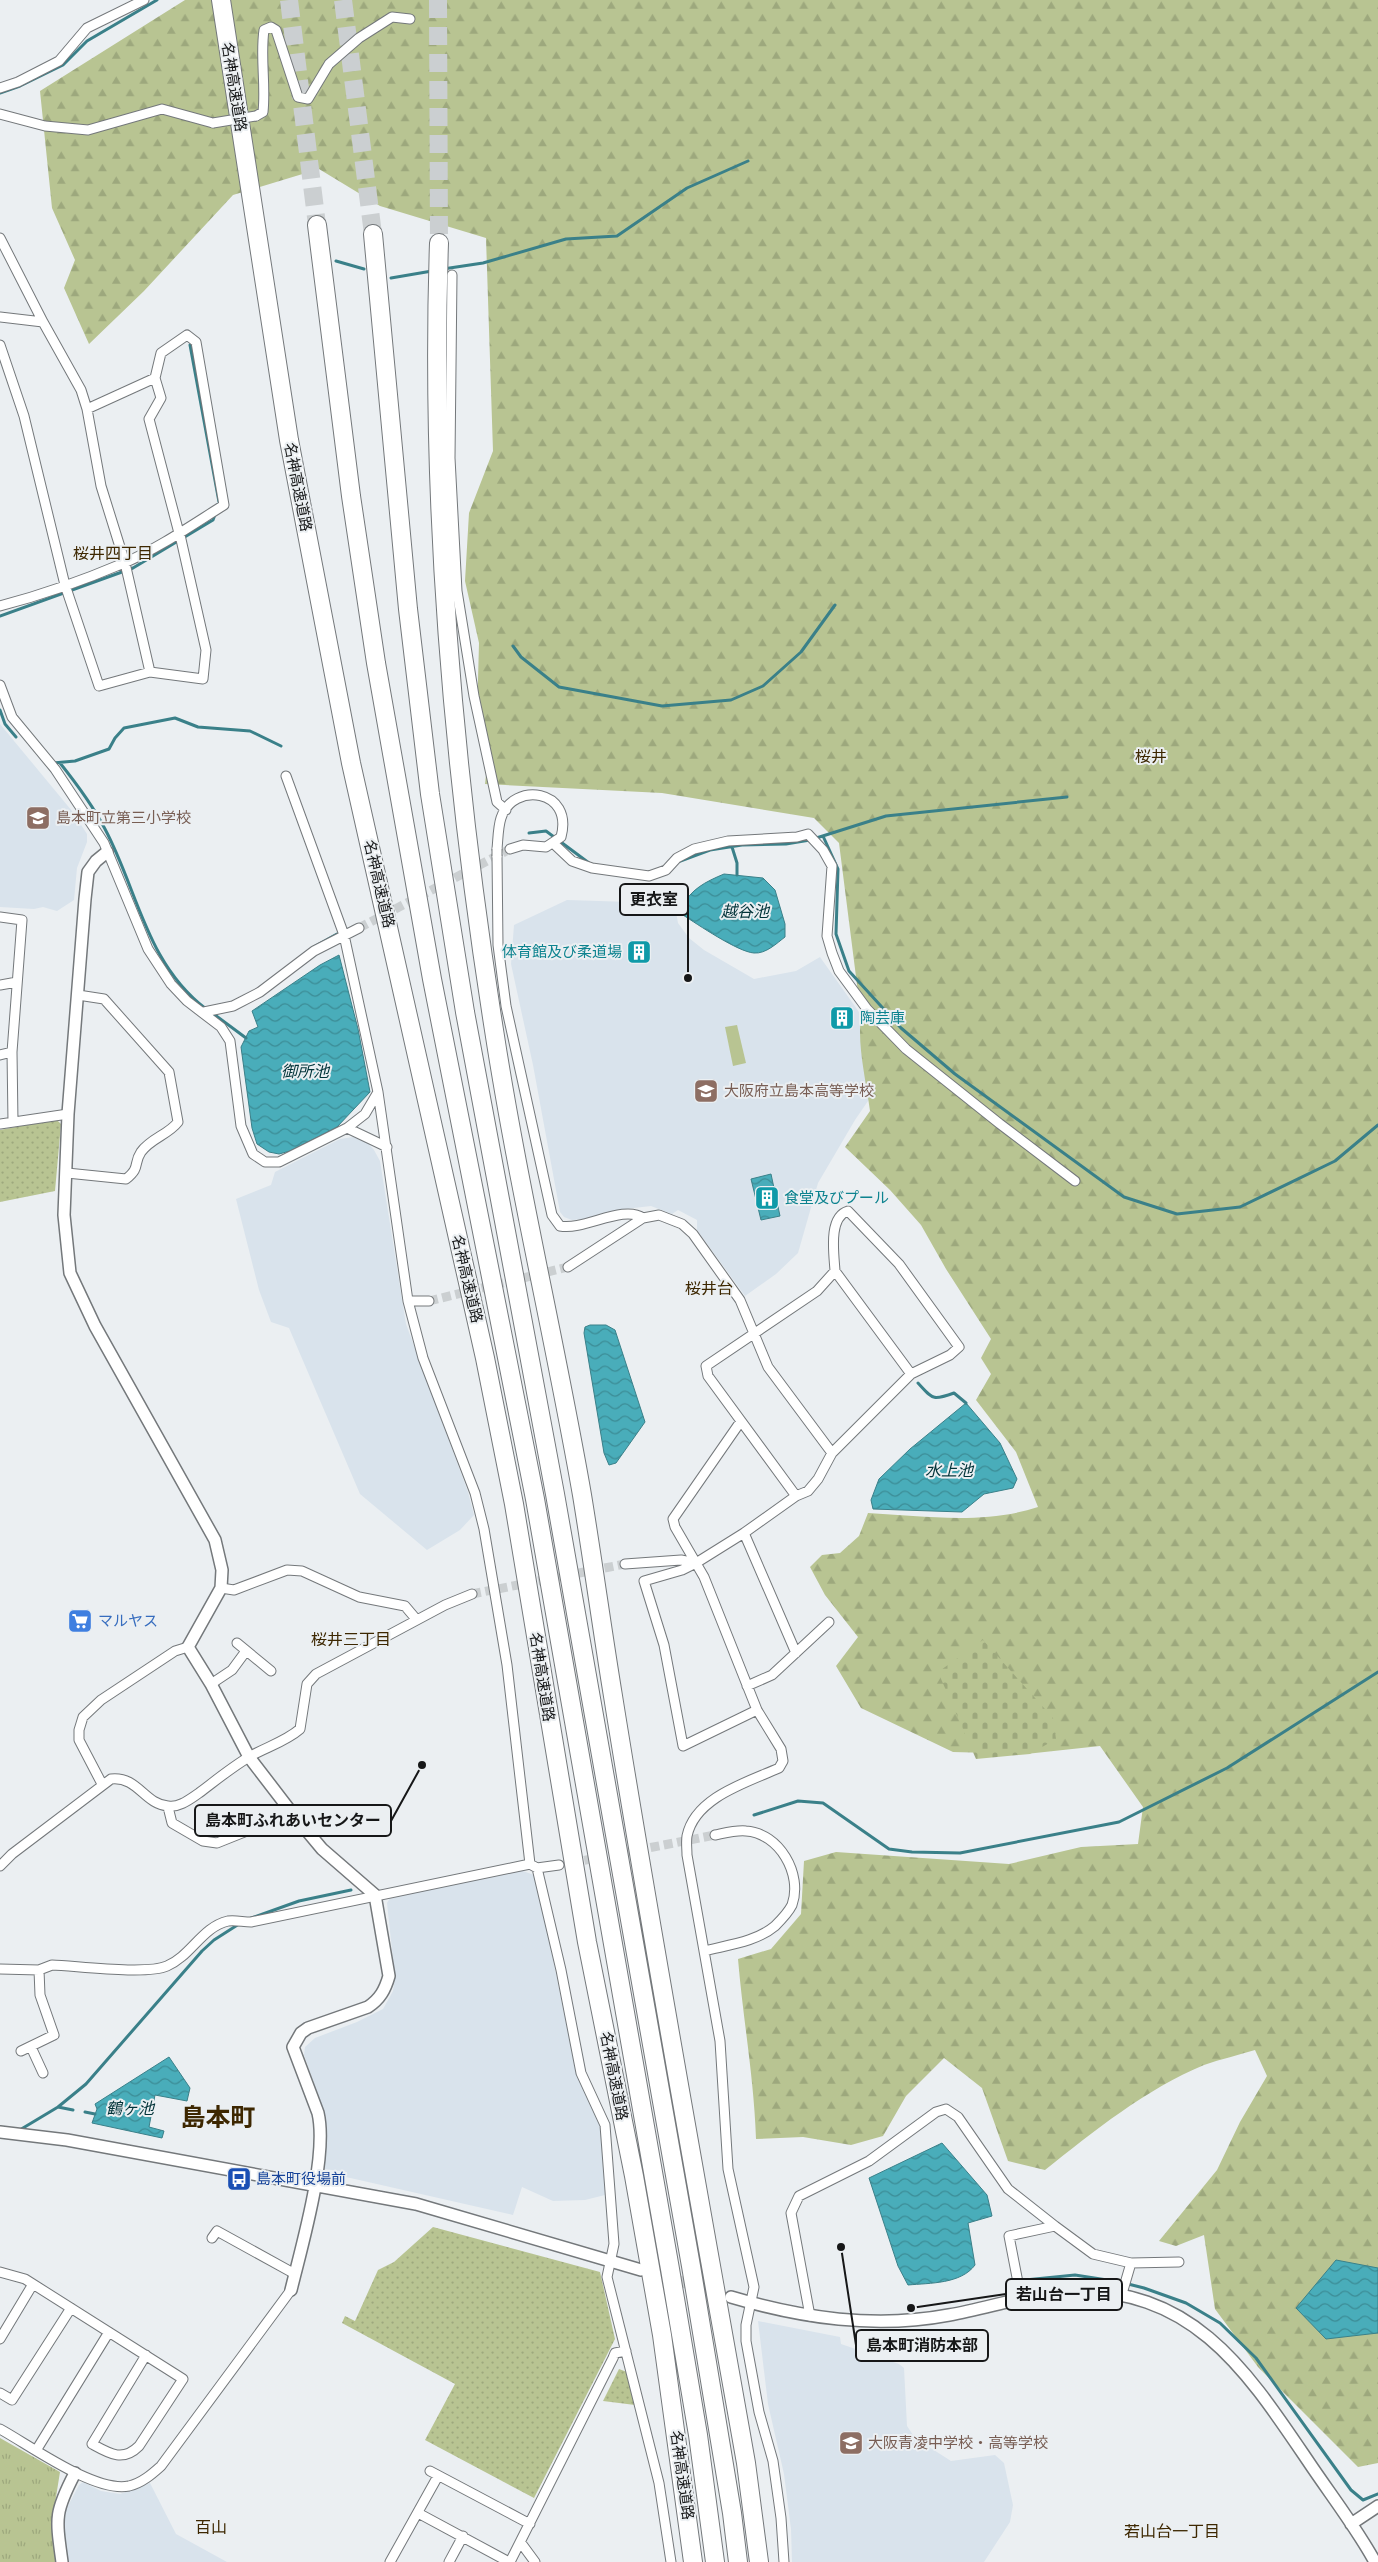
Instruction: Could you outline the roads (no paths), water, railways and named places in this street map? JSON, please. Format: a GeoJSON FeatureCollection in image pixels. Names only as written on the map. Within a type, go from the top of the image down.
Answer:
{"type":"FeatureCollection","features":[{"type":"Feature","properties":{"kind":"highway","name":"名神高速道路"},"geometry":{"type":"LineString","coordinates":[[221,0],[289,440],[348,743],[485,1358],[514,1504],[587,1942],[634,2176],[662,2335],[693,2562]]}},
{"type":"Feature","properties":{"kind":"highway","name":"名神高速道路"},"geometry":{"type":"LineString","coordinates":[[317,225],[348,476],[377,673],[432,979],[535,1499],[669,2260],[698,2435],[715,2562]]}},
{"type":"Feature","properties":{"kind":"highway"},"geometry":{"type":"LineString","coordinates":[[373,234],[408,609],[430,794],[465,1012],[555,1494],[691,2266],[729,2495],[738,2562]]}},
{"type":"Feature","properties":{"kind":"highway"},"geometry":{"type":"LineString","coordinates":[[439,248],[437,419],[441,551],[466,822],[480,935],[494,1036],[582,1497],[613,1697],[746,2463],[759,2562]]}},
{"type":"Feature","properties":{"kind":"street"},"geometry":{"type":"LineString","coordinates":[[0,88],[18,82],[59,62],[87,28],[144,0]]}},
{"type":"Feature","properties":{"kind":"street"},"geometry":{"type":"LineString","coordinates":[[0,114],[44,126],[88,130],[162,109],[213,123],[256,116],[263,112],[262,42],[264,30],[271,28],[276,30],[298,97],[304,100],[308,99],[329,64],[359,38],[392,17],[410,19]]}},
{"type":"Feature","properties":{"kind":"street"},"geometry":{"type":"LineString","coordinates":[[0,238],[43,322],[81,390],[87,409],[100,486],[126,568],[150,672]]}},
{"type":"Feature","properties":{"kind":"street"},"geometry":{"type":"LineString","coordinates":[[452,274],[450,458],[457,592],[474,696],[502,818],[497,853],[498,945],[506,1006],[552,1215],[560,1226],[570,1228],[620,1215],[638,1215],[643,1218]]}},
{"type":"Feature","properties":{"kind":"street"},"geometry":{"type":"LineString","coordinates":[[0,317],[43,322]]}},
{"type":"Feature","properties":{"kind":"street"},"geometry":{"type":"LineString","coordinates":[[0,345],[24,416],[66,589],[99,686],[150,672],[203,679],[206,650],[180,537],[149,419],[161,398],[155,378],[161,353],[187,335],[196,342],[224,505],[180,537],[126,568],[66,589],[0,606]]}},
{"type":"Feature","properties":{"kind":"street"},"geometry":{"type":"LineString","coordinates":[[87,409],[155,378]]}},
{"type":"Feature","properties":{"kind":"street"},"geometry":{"type":"LineString","coordinates":[[0,685],[12,717],[55,769],[104,843],[106,852],[148,949],[171,984],[187,1001],[204,1012],[221,1027],[230,1041],[235,1063],[241,1126],[254,1154],[265,1162],[279,1162],[347,1128],[365,1114],[378,1092]]}},
{"type":"Feature","properties":{"kind":"street"},"geometry":{"type":"LineString","coordinates":[[286,776],[343,932],[378,1092],[408,1301],[423,1358],[475,1493],[484,1529],[507,1665],[534,1866],[561,1970],[581,2072],[605,2125],[614,2244],[612,2261],[607,2277],[659,2483],[671,2562]]}},
{"type":"Feature","properties":{"kind":"street"},"geometry":{"type":"LineString","coordinates":[[502,818],[518,799],[529,795],[546,796],[556,804],[562,817],[556,841],[546,847],[523,845],[510,849]]}},
{"type":"Feature","properties":{"kind":"street"},"geometry":{"type":"LineString","coordinates":[[556,841],[572,861],[592,868],[649,876],[667,869],[675,860],[694,849],[728,841],[808,834],[822,850],[832,866],[827,936],[832,953],[839,971],[866,1009],[906,1049],[1075,1181]]}},
{"type":"Feature","properties":{"kind":"street"},"geometry":{"type":"LineString","coordinates":[[102,1784],[79,1740],[78,1730],[82,1717],[101,1700],[175,1651],[188,1647],[221,1588],[222,1570],[215,1540],[95,1326],[70,1273],[64,1215],[68,1114],[88,872],[106,852]]}},
{"type":"Feature","properties":{"kind":"street"},"geometry":{"type":"LineString","coordinates":[[0,917],[22,920],[12,1052],[13,1122]]}},
{"type":"Feature","properties":{"kind":"street"},"geometry":{"type":"LineString","coordinates":[[204,1012],[233,1006],[260,992],[314,951],[343,932],[359,928]]}},
{"type":"Feature","properties":{"kind":"street"},"geometry":{"type":"LineString","coordinates":[[0,985],[17,982]]}},
{"type":"Feature","properties":{"kind":"street"},"geometry":{"type":"LineString","coordinates":[[67,1173],[126,1179],[136,1172],[140,1153],[148,1144],[160,1135],[171,1131],[178,1122],[169,1072],[104,1000],[78,995]]}},
{"type":"Feature","properties":{"kind":"street"},"geometry":{"type":"LineString","coordinates":[[0,1055],[12,1052]]}},
{"type":"Feature","properties":{"kind":"street"},"geometry":{"type":"LineString","coordinates":[[0,1124],[68,1114]]}},
{"type":"Feature","properties":{"kind":"street"},"geometry":{"type":"LineString","coordinates":[[347,1128],[387,1147]]}},
{"type":"Feature","properties":{"kind":"street"},"geometry":{"type":"LineString","coordinates":[[757,1710],[683,1746],[664,1645],[644,1581],[682,1570],[696,1563],[744,1533],[796,1496],[808,1491],[818,1479],[832,1453],[911,1374],[950,1355],[959,1347],[899,1264],[848,1211],[842,1213],[836,1221],[835,1271],[911,1374]]}},
{"type":"Feature","properties":{"kind":"street"},"geometry":{"type":"LineString","coordinates":[[568,1267],[643,1218],[658,1215],[670,1218],[693,1234],[740,1300],[768,1367],[832,1453]]}},
{"type":"Feature","properties":{"kind":"street"},"geometry":{"type":"LineString","coordinates":[[796,1496],[708,1376],[706,1366],[817,1291],[835,1271]]}},
{"type":"Feature","properties":{"kind":"street"},"geometry":{"type":"LineString","coordinates":[[408,1301],[429,1301]]}},
{"type":"Feature","properties":{"kind":"street"},"geometry":{"type":"LineString","coordinates":[[741,1421],[673,1518],[675,1527],[696,1563],[757,1710],[781,1749],[783,1761],[779,1768],[716,1798],[702,1808],[694,1819],[687,1836],[686,1855],[720,2041],[728,2169],[754,2287],[746,2325],[746,2341],[759,2412],[773,2461],[781,2518],[784,2562]]}},
{"type":"Feature","properties":{"kind":"street"},"geometry":{"type":"LineString","coordinates":[[744,1533],[796,1653]]}},
{"type":"Feature","properties":{"kind":"street"},"geometry":{"type":"LineString","coordinates":[[625,1564],[681,1560],[696,1563]]}},
{"type":"Feature","properties":{"kind":"street"},"geometry":{"type":"LineString","coordinates":[[221,1588],[234,1590],[286,1570],[302,1571],[359,1597],[405,1606],[416,1619]]}},
{"type":"Feature","properties":{"kind":"street"},"geometry":{"type":"LineString","coordinates":[[0,1866],[12,1854],[111,1778],[121,1778],[130,1781],[156,1803],[168,1806],[180,1804],[192,1798],[249,1757],[292,1736],[300,1729],[307,1684],[316,1674],[445,1604],[472,1594]]}},
{"type":"Feature","properties":{"kind":"street"},"geometry":{"type":"LineString","coordinates":[[747,1686],[772,1675],[829,1622]]}},
{"type":"Feature","properties":{"kind":"street"},"geometry":{"type":"LineString","coordinates":[[237,1643],[271,1671]]}},
{"type":"Feature","properties":{"kind":"street"},"geometry":{"type":"LineString","coordinates":[[0,2429],[75,2473],[107,2487],[129,2486],[148,2478],[162,2466],[291,2290],[320,2153],[320,2124],[294,2047],[301,2033],[308,2028],[368,2007],[376,2002],[385,1989],[389,1976],[375,1895],[322,1849],[292,1814],[249,1757],[211,1684],[188,1647]]}},
{"type":"Feature","properties":{"kind":"street"},"geometry":{"type":"LineString","coordinates":[[211,1684],[232,1670],[246,1651]]}},
{"type":"Feature","properties":{"kind":"street"},"geometry":{"type":"LineString","coordinates":[[168,1806],[172,1823],[203,1841],[217,1843],[292,1814]]}},
{"type":"Feature","properties":{"kind":"street"},"geometry":{"type":"LineString","coordinates":[[704,1951],[762,1936],[776,1925],[792,1905],[794,1889],[794,1881],[788,1858],[769,1839],[746,1830],[715,1834]]}},
{"type":"Feature","properties":{"kind":"street"},"geometry":{"type":"LineString","coordinates":[[0,1969],[39,1970],[52,1965],[150,1970],[167,1966],[182,1957],[213,1926],[236,1920],[247,1922],[375,1895],[534,1866],[559,1865]]}},
{"type":"Feature","properties":{"kind":"street"},"geometry":{"type":"LineString","coordinates":[[21,2051],[51,2038],[54,2032],[40,1995],[39,1970]]}},
{"type":"Feature","properties":{"kind":"street"},"geometry":{"type":"LineString","coordinates":[[31,2047],[43,2073]]}},
{"type":"Feature","properties":{"kind":"street"},"geometry":{"type":"LineString","coordinates":[[810,2316],[791,2213],[799,2196],[870,2161],[936,2112],[946,2109],[958,2116],[1008,2189],[1093,2254],[1131,2263],[1179,2262]]}},
{"type":"Feature","properties":{"kind":"street"},"geometry":{"type":"LineString","coordinates":[[0,2132],[67,2140],[416,2204],[641,2270]]}},
{"type":"Feature","properties":{"kind":"street"},"geometry":{"type":"LineString","coordinates":[[1021,2298],[1009,2236],[1055,2226]]}},
{"type":"Feature","properties":{"kind":"street"},"geometry":{"type":"LineString","coordinates":[[217,2230],[295,2274]]}},
{"type":"Feature","properties":{"kind":"street"},"geometry":{"type":"LineString","coordinates":[[1124,2288],[1131,2263]]}},
{"type":"Feature","properties":{"kind":"street"},"geometry":{"type":"LineString","coordinates":[[0,2272],[25,2279],[34,2284],[70,2308],[146,2355],[183,2379],[139,2446],[133,2452],[122,2456],[113,2455],[92,2444],[146,2355]]}},
{"type":"Feature","properties":{"kind":"street"},"geometry":{"type":"LineString","coordinates":[[0,2338],[4,2324],[34,2284]]}},
{"type":"Feature","properties":{"kind":"street"},"geometry":{"type":"LineString","coordinates":[[730,2297],[810,2316],[863,2322],[921,2320],[948,2316],[1021,2298],[1124,2288],[1202,2331],[1228,2353],[1256,2387],[1351,2524],[1374,2562]]}},
{"type":"Feature","properties":{"kind":"street"},"geometry":{"type":"LineString","coordinates":[[0,2393],[12,2400],[70,2308]]}},
{"type":"Feature","properties":{"kind":"street"},"geometry":{"type":"LineString","coordinates":[[37,2449],[109,2332]]}},
{"type":"Feature","properties":{"kind":"street"},"geometry":{"type":"LineString","coordinates":[[418,2513],[509,2562],[521,2542],[613,2358],[616,2354],[626,2351]]}},
{"type":"Feature","properties":{"kind":"street"},"geometry":{"type":"LineString","coordinates":[[62,2562],[56,2519],[60,2501],[75,2473]]}},
{"type":"Feature","properties":{"kind":"street"},"geometry":{"type":"LineString","coordinates":[[390,2562],[418,2513],[434,2474],[530,2524]]}},
{"type":"Feature","properties":{"kind":"street"},"geometry":{"type":"LineString","coordinates":[[1351,2524],[1378,2506]]}},
{"type":"Feature","properties":{"kind":"street"},"geometry":{"type":"LineString","coordinates":[[449,2562],[463,2536]]}},
{"type":"Feature","properties":{"kind":"street"},"geometry":{"type":"LineString","coordinates":[[521,2542],[535,2562]]}},
{"type":"Feature","properties":{"kind":"water","name":"越谷池"},"geometry":{"type":"Polygon","coordinates":[[[724,874],[763,878],[775,890],[785,924],[785,937],[767,950],[754,953],[728,943],[683,915],[681,908],[694,891],[705,883],[724,874]]]}},
{"type":"Feature","properties":{"kind":"water","name":"御所池"},"geometry":{"type":"Polygon","coordinates":[[[339,955],[358,1029],[370,1092],[337,1127],[290,1151],[279,1154],[269,1152],[257,1144],[252,1128],[241,1047],[249,1031],[258,1027],[252,1011],[320,965],[339,955]]]}},
{"type":"Feature","properties":{"kind":"water"},"geometry":{"type":"Polygon","coordinates":[[[771,1174],[780,1216],[761,1220],[751,1179],[771,1174]]]}},
{"type":"Feature","properties":{"kind":"water"},"geometry":{"type":"Polygon","coordinates":[[[590,1325],[606,1325],[615,1330],[645,1422],[616,1463],[609,1465],[604,1453],[584,1333],[585,1327],[590,1325]]]}},
{"type":"Feature","properties":{"kind":"water","name":"水上池"},"geometry":{"type":"Polygon","coordinates":[[[966,1403],[1000,1443],[1017,1479],[1013,1488],[984,1494],[962,1512],[873,1509],[871,1500],[879,1479],[910,1449],[966,1403]]]}},
{"type":"Feature","properties":{"kind":"water","name":"鶴ヶ池"},"geometry":{"type":"Polygon","coordinates":[[[169,2057],[190,2088],[187,2101],[155,2095],[149,2127],[164,2131],[162,2138],[92,2123],[97,2109],[95,2104],[169,2057]]]}},
{"type":"Feature","properties":{"kind":"water"},"geometry":{"type":"Polygon","coordinates":[[[942,2143],[987,2195],[992,2216],[968,2223],[975,2265],[969,2271],[953,2279],[935,2283],[908,2285],[898,2266],[869,2178],[942,2143]]]}},
{"type":"Feature","properties":{"kind":"water"},"geometry":{"type":"Polygon","coordinates":[[[1336,2260],[1378,2268],[1378,2333],[1326,2339],[1296,2308],[1336,2260]]]}},
{"type":"Feature","properties":{"kind":"waterway"},"geometry":{"type":"LineString","coordinates":[[0,93],[20,86],[63,65],[87,41],[157,0]]}},
{"type":"Feature","properties":{"kind":"waterway"},"geometry":{"type":"LineString","coordinates":[[443,269],[483,263],[566,239],[617,236],[687,188],[748,161]]}},
{"type":"Feature","properties":{"kind":"waterway"},"geometry":{"type":"LineString","coordinates":[[336,261],[364,269]]}},
{"type":"Feature","properties":{"kind":"waterway"},"geometry":{"type":"LineString","coordinates":[[391,278],[432,271]]}},
{"type":"Feature","properties":{"kind":"waterway"},"geometry":{"type":"LineString","coordinates":[[190,345],[219,502]]}},
{"type":"Feature","properties":{"kind":"waterway"},"geometry":{"type":"LineString","coordinates":[[0,616],[133,568],[213,520],[216,512]]}},
{"type":"Feature","properties":{"kind":"waterway"},"geometry":{"type":"LineString","coordinates":[[513,646],[521,657],[559,687],[662,706],[731,700],[763,686],[801,652],[835,605]]}},
{"type":"Feature","properties":{"kind":"waterway"},"geometry":{"type":"LineString","coordinates":[[0,710],[5,724],[16,737]]}},
{"type":"Feature","properties":{"kind":"waterway"},"geometry":{"type":"LineString","coordinates":[[53,763],[75,761],[109,749],[115,738],[124,728],[175,718],[198,727],[250,731],[281,746]]}},
{"type":"Feature","properties":{"kind":"waterway"},"geometry":{"type":"LineString","coordinates":[[60,763],[84,795],[105,829],[156,948],[186,991],[206,1009]]}},
{"type":"Feature","properties":{"kind":"waterway"},"geometry":{"type":"LineString","coordinates":[[675,863],[710,850],[742,845],[786,844],[810,840],[886,816],[1067,797]]}},
{"type":"Feature","properties":{"kind":"waterway"},"geometry":{"type":"LineString","coordinates":[[529,833],[546,831],[589,863]]}},
{"type":"Feature","properties":{"kind":"waterway"},"geometry":{"type":"LineString","coordinates":[[823,836],[838,869],[836,934],[849,971],[901,1028],[955,1074],[1124,1197],[1177,1214],[1240,1207],[1335,1161],[1378,1125]]}},
{"type":"Feature","properties":{"kind":"waterway"},"geometry":{"type":"LineString","coordinates":[[732,847],[737,863],[737,875]]}},
{"type":"Feature","properties":{"kind":"waterway"},"geometry":{"type":"LineString","coordinates":[[312,948],[337,934]]}},
{"type":"Feature","properties":{"kind":"waterway"},"geometry":{"type":"LineString","coordinates":[[211,1012],[246,1038]]}},
{"type":"Feature","properties":{"kind":"waterway"},"geometry":{"type":"LineString","coordinates":[[918,1383],[933,1397],[937,1398],[954,1393],[966,1403]]}},
{"type":"Feature","properties":{"kind":"waterway"},"geometry":{"type":"LineString","coordinates":[[754,1815],[798,1801],[823,1803],[889,1849],[912,1852],[960,1853],[1119,1822],[1227,1768],[1378,1672]]}},
{"type":"Feature","properties":{"kind":"waterway"},"geometry":{"type":"LineString","coordinates":[[246,1920],[299,1901],[351,1890]]}},
{"type":"Feature","properties":{"kind":"waterway"},"geometry":{"type":"LineString","coordinates":[[58,2107],[86,2084],[202,1951],[214,1940],[239,1924]]}},
{"type":"Feature","properties":{"kind":"waterway"},"geometry":{"type":"LineString","coordinates":[[18,2131],[58,2107],[73,2110]]}},
{"type":"Feature","properties":{"kind":"waterway"},"geometry":{"type":"LineString","coordinates":[[85,2112],[95,2114]]}},
{"type":"Feature","properties":{"kind":"waterway"},"geometry":{"type":"LineString","coordinates":[[1025,2280],[1075,2275],[1120,2282],[1144,2288],[1186,2303],[1220,2323],[1256,2358],[1351,2490],[1363,2500],[1378,2494]]}},
{"type":"Feature","properties":{"kind":"tunnel"},"geometry":{"type":"LineString","coordinates":[[289,0],[317,225]]}},
{"type":"Feature","properties":{"kind":"tunnel"},"geometry":{"type":"LineString","coordinates":[[343,0],[373,234]]}},
{"type":"Feature","properties":{"kind":"tunnel"},"geometry":{"type":"LineString","coordinates":[[438,0],[439,243]]}},
{"type":"Feature","properties":{"kind":"tunnel"},"geometry":{"type":"LineString","coordinates":[[359,928],[510,849]]}},
{"type":"Feature","properties":{"kind":"tunnel"},"geometry":{"type":"LineString","coordinates":[[429,1301],[568,1267]]}},
{"type":"Feature","properties":{"kind":"tunnel"},"geometry":{"type":"LineString","coordinates":[[472,1594],[625,1564]]}},
{"type":"Feature","properties":{"kind":"tunnel"},"geometry":{"type":"LineString","coordinates":[[571,1863],[715,1835]]}},
{"type":"Feature","properties":{"kind":"tunnel"},"geometry":{"type":"LineString","coordinates":[[646,2271],[719,2293]]}},
{"type":"Feature","properties":{"kind":"place","name":"島本町立第三小学校"},"geometry":{"type":"Point","coordinates":[38,818]}},
{"type":"Feature","properties":{"kind":"place","name":"体育館及び柔道場"},"geometry":{"type":"Point","coordinates":[639,952]}},
{"type":"Feature","properties":{"kind":"place","name":"更衣室"},"geometry":{"type":"Point","coordinates":[688,978]}},
{"type":"Feature","properties":{"kind":"place","name":"陶芸庫"},"geometry":{"type":"Point","coordinates":[842,1018]}},
{"type":"Feature","properties":{"kind":"place","name":"大阪府立島本高等学校"},"geometry":{"type":"Point","coordinates":[706,1091]}},
{"type":"Feature","properties":{"kind":"place","name":"食堂及びプール"},"geometry":{"type":"Point","coordinates":[767,1198]}},
{"type":"Feature","properties":{"kind":"place","name":"マルヤス"},"geometry":{"type":"Point","coordinates":[80,1621]}},
{"type":"Feature","properties":{"kind":"place","name":"島本町ふれあいセンター"},"geometry":{"type":"Point","coordinates":[422,1765]}},
{"type":"Feature","properties":{"kind":"place","name":"島本町役場前"},"geometry":{"type":"Point","coordinates":[239,2179]}},
{"type":"Feature","properties":{"kind":"place","name":"島本町消防本部"},"geometry":{"type":"Point","coordinates":[841,2247]}},
{"type":"Feature","properties":{"kind":"place","name":"若山台一丁目"},"geometry":{"type":"Point","coordinates":[911,2308]}},
{"type":"Feature","properties":{"kind":"place","name":"大阪青凌中学校・高等学校"},"geometry":{"type":"Point","coordinates":[851,2443]}},
{"type":"Feature","properties":{"kind":"district","name":"桜井四丁目"},"geometry":{"type":"Point","coordinates":[113,553]}},
{"type":"Feature","properties":{"kind":"district","name":"桜井"},"geometry":{"type":"Point","coordinates":[1151,756]}},
{"type":"Feature","properties":{"kind":"district","name":"桜井台"},"geometry":{"type":"Point","coordinates":[709,1288]}},
{"type":"Feature","properties":{"kind":"district","name":"桜井三丁目"},"geometry":{"type":"Point","coordinates":[351,1639]}},
{"type":"Feature","properties":{"kind":"district","name":"島本町"},"geometry":{"type":"Point","coordinates":[218,2117]}},
{"type":"Feature","properties":{"kind":"district","name":"百山"},"geometry":{"type":"Point","coordinates":[211,2527]}},
{"type":"Feature","properties":{"kind":"district","name":"若山台一丁目"},"geometry":{"type":"Point","coordinates":[1172,2531]}}]}
